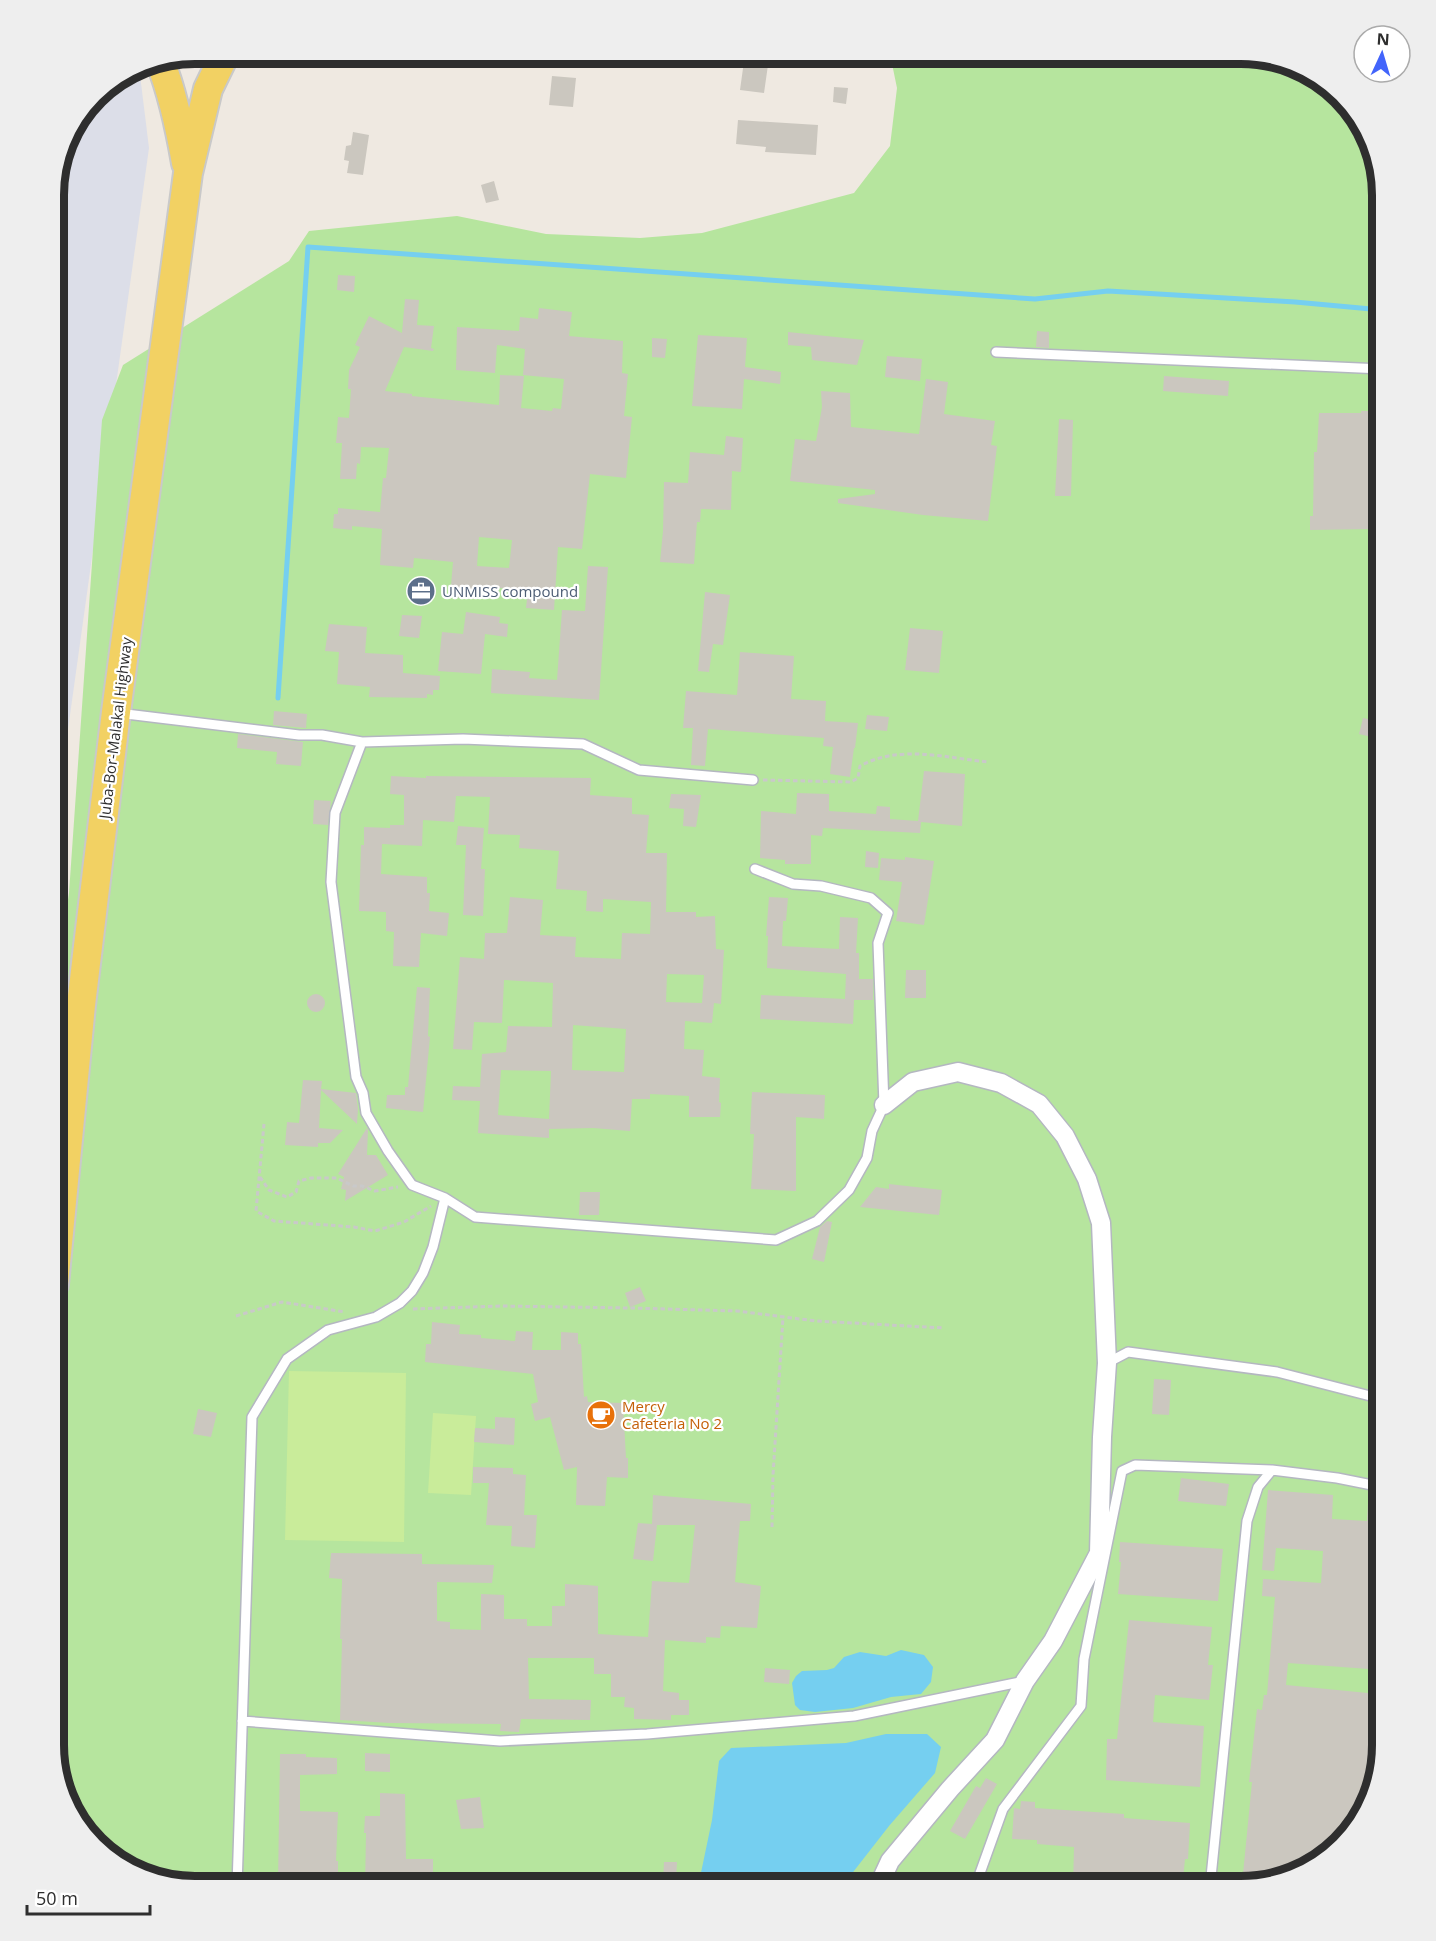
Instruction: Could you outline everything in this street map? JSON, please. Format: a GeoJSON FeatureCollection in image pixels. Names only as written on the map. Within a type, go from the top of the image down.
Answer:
{"type":"FeatureCollection","features":[{"type":"Feature","properties":{"kind":"main road","name":"Juba-Bor-Malakal Highway"},"geometry":{"type":"LineString","coordinates":[[64,1177],[81,1005],[116,712],[188,173],[208,89],[220,64]]}},
{"type":"Feature","properties":{"kind":"main road","name":"Juba-Bor-Malakal Highway"},"geometry":{"type":"LineString","coordinates":[[163,69],[181,134],[188,173]]}},
{"type":"Feature","properties":{"kind":"street"},"geometry":{"type":"LineString","coordinates":[[883,1876],[890,1861],[950,1789],[995,1740],[1024,1681],[1053,1641],[1099,1552],[1102,1437],[1107,1363],[1101,1223],[1087,1179],[1065,1136],[1039,1104],[1001,1083],[958,1072],[913,1082],[884,1105]]}},
{"type":"Feature","properties":{"kind":"lane"},"geometry":{"type":"LineString","coordinates":[[996,352],[1372,369]]}},
{"type":"Feature","properties":{"kind":"lane"},"geometry":{"type":"LineString","coordinates":[[116,712],[298,735],[322,735],[362,742],[463,739],[583,744],[639,770],[753,780]]}},
{"type":"Feature","properties":{"kind":"lane"},"geometry":{"type":"LineString","coordinates":[[362,742],[335,813],[331,882],[356,1077],[363,1093],[366,1113],[388,1151],[412,1185],[445,1198],[475,1217],[776,1240],[817,1221],[849,1190],[867,1158],[872,1131],[884,1105],[878,943],[888,913],[871,898],[821,885],[793,884],[755,869]]}},
{"type":"Feature","properties":{"kind":"lane"},"geometry":{"type":"LineString","coordinates":[[237,1876],[252,1417],[287,1359],[328,1330],[376,1317],[400,1303],[412,1291],[423,1273],[433,1246],[445,1198]]}},
{"type":"Feature","properties":{"kind":"lane"},"geometry":{"type":"LineString","coordinates":[[1107,1363],[1128,1352],[1277,1372],[1372,1396]]}},
{"type":"Feature","properties":{"kind":"lane"},"geometry":{"type":"LineString","coordinates":[[979,1876],[1004,1809],[1081,1706],[1084,1659],[1122,1471],[1135,1465],[1272,1470],[1372,1484]]}},
{"type":"Feature","properties":{"kind":"lane"},"geometry":{"type":"LineString","coordinates":[[1210,1876],[1247,1521],[1258,1487],[1272,1470]]}},
{"type":"Feature","properties":{"kind":"lane"},"geometry":{"type":"LineString","coordinates":[[242,1722],[500,1741],[647,1734],[854,1716],[1024,1681]]}},
{"type":"Feature","properties":{"kind":"path"},"geometry":{"type":"LineString","coordinates":[[753,780],[851,782],[858,778],[860,766],[894,755],[918,753],[988,762]]}},
{"type":"Feature","properties":{"kind":"path"},"geometry":{"type":"LineString","coordinates":[[264,1124],[256,1212],[274,1221],[354,1227],[375,1231],[404,1222],[445,1198]]}},
{"type":"Feature","properties":{"kind":"path"},"geometry":{"type":"LineString","coordinates":[[260,1176],[269,1190],[287,1197],[296,1192],[299,1181],[311,1178],[337,1178],[352,1186],[362,1186],[375,1191],[412,1185]]}},
{"type":"Feature","properties":{"kind":"path"},"geometry":{"type":"LineString","coordinates":[[236,1316],[282,1302],[376,1317]]}},
{"type":"Feature","properties":{"kind":"path"},"geometry":{"type":"LineString","coordinates":[[409,1310],[501,1306],[737,1311],[816,1321],[944,1328]]}},
{"type":"Feature","properties":{"kind":"path"},"geometry":{"type":"LineString","coordinates":[[772,1527],[783,1317]]}},
{"type":"Feature","properties":{"kind":"shaded area"},"geometry":{"type":"Polygon","coordinates":[[[140,77],[149,148],[65,754],[65,187],[67,170],[74,145],[97,109],[109,97],[140,77]]]}},
{"type":"Feature","properties":{"kind":"green space"},"geometry":{"type":"Polygon","coordinates":[[[892,65],[1249,65],[1266,67],[1291,74],[1306,82],[1333,103],[1358,137],[1365,153],[1372,195],[1372,1746],[1365,1788],[1349,1818],[1327,1844],[1299,1863],[1283,1870],[1258,1875],[195,1876],[161,1872],[145,1867],[116,1849],[103,1838],[87,1818],[71,1788],[64,1746],[65,924],[69,893],[102,420],[123,365],[289,261],[309,231],[457,216],[546,234],[640,238],[702,233],[854,193],[890,146],[897,88],[892,65]]]}},
{"type":"Feature","properties":{"kind":"green space"},"geometry":{"type":"Polygon","coordinates":[[[289,1371],[406,1373],[404,1542],[285,1540],[289,1371]]]}},
{"type":"Feature","properties":{"kind":"green space"},"geometry":{"type":"Polygon","coordinates":[[[433,1413],[476,1416],[471,1495],[428,1493],[433,1413]]]}},
{"type":"Feature","properties":{"kind":"water"},"geometry":{"type":"Polygon","coordinates":[[[901,1650],[924,1655],[933,1667],[931,1682],[921,1694],[891,1697],[853,1708],[815,1712],[800,1710],[795,1705],[792,1683],[802,1671],[834,1668],[844,1657],[860,1652],[886,1656],[901,1650]]]}},
{"type":"Feature","properties":{"kind":"water"},"geometry":{"type":"Polygon","coordinates":[[[886,1734],[927,1734],[941,1747],[935,1773],[850,1876],[700,1876],[712,1820],[719,1761],[731,1748],[846,1743],[886,1734]]]}},
{"type":"Feature","properties":{"kind":"building"},"geometry":{"type":"Polygon","coordinates":[[[744,65],[768,65],[764,93],[740,90],[744,65]]]}},
{"type":"Feature","properties":{"kind":"building"},"geometry":{"type":"Polygon","coordinates":[[[552,76],[576,78],[573,107],[549,105],[552,76]]]}},
{"type":"Feature","properties":{"kind":"building"},"geometry":{"type":"Polygon","coordinates":[[[834,87],[848,88],[846,104],[833,102],[834,87]]]}},
{"type":"Feature","properties":{"kind":"building"},"geometry":{"type":"Polygon","coordinates":[[[738,120],[818,125],[816,155],[765,152],[766,147],[736,144],[738,120]]]}},
{"type":"Feature","properties":{"kind":"building"},"geometry":{"type":"Polygon","coordinates":[[[353,132],[369,135],[363,175],[347,173],[349,161],[344,160],[346,146],[351,145],[353,132]]]}},
{"type":"Feature","properties":{"kind":"building"},"geometry":{"type":"Polygon","coordinates":[[[494,181],[499,200],[486,203],[481,185],[494,181]]]}},
{"type":"Feature","properties":{"kind":"building"},"geometry":{"type":"Polygon","coordinates":[[[338,275],[355,276],[354,292],[337,290],[338,275]]]}},
{"type":"Feature","properties":{"kind":"building"},"geometry":{"type":"Polygon","coordinates":[[[405,299],[419,300],[417,325],[434,326],[431,348],[434,349],[433,351],[404,347],[385,391],[499,405],[500,375],[524,376],[521,408],[552,411],[553,408],[561,409],[564,379],[523,375],[525,349],[497,345],[495,373],[456,370],[457,327],[519,331],[520,317],[538,319],[539,308],[572,312],[569,336],[623,341],[622,373],[628,374],[624,416],[632,417],[626,478],[590,474],[582,549],[558,547],[554,610],[526,608],[528,590],[475,586],[474,599],[450,597],[453,562],[414,558],[413,568],[380,565],[382,529],[352,526],[352,530],[333,528],[334,514],[338,514],[338,508],[380,512],[383,478],[386,478],[389,448],[361,447],[356,479],[340,479],[342,443],[336,443],[338,417],[349,418],[351,389],[348,389],[349,370],[360,347],[355,345],[369,316],[402,333],[405,299]],[[479,537],[477,566],[509,568],[512,540],[479,537]]]}},
{"type":"Feature","properties":{"kind":"building"},"geometry":{"type":"Polygon","coordinates":[[[1037,331],[1049,332],[1049,348],[1036,347],[1037,331]]]}},
{"type":"Feature","properties":{"kind":"building"},"geometry":{"type":"Polygon","coordinates":[[[788,332],[864,340],[857,365],[812,360],[811,347],[788,345],[788,332]]]}},
{"type":"Feature","properties":{"kind":"building"},"geometry":{"type":"Polygon","coordinates":[[[698,335],[747,338],[745,367],[781,372],[780,384],[744,379],[742,409],[692,406],[698,335]]]}},
{"type":"Feature","properties":{"kind":"building"},"geometry":{"type":"Polygon","coordinates":[[[652,338],[667,339],[665,358],[652,357],[652,338]]]}},
{"type":"Feature","properties":{"kind":"building"},"geometry":{"type":"Polygon","coordinates":[[[887,356],[922,359],[920,381],[885,377],[887,356]]]}},
{"type":"Feature","properties":{"kind":"building"},"geometry":{"type":"Polygon","coordinates":[[[1164,376],[1229,381],[1228,396],[1163,391],[1164,376]]]}},
{"type":"Feature","properties":{"kind":"building"},"geometry":{"type":"Polygon","coordinates":[[[926,379],[948,382],[944,414],[995,421],[991,445],[997,446],[988,521],[838,503],[838,499],[875,494],[875,490],[790,481],[795,439],[816,441],[822,407],[821,391],[850,393],[851,427],[919,434],[926,379]]]}},
{"type":"Feature","properties":{"kind":"building"},"geometry":{"type":"Polygon","coordinates":[[[1361,411],[1372,411],[1372,529],[1310,530],[1310,516],[1313,516],[1314,452],[1317,452],[1319,413],[1361,413],[1361,411]]]}},
{"type":"Feature","properties":{"kind":"building"},"geometry":{"type":"Polygon","coordinates":[[[1059,419],[1073,420],[1071,496],[1055,496],[1059,419]]]}},
{"type":"Feature","properties":{"kind":"building"},"geometry":{"type":"Polygon","coordinates":[[[726,436],[743,438],[741,472],[732,471],[731,510],[701,509],[700,522],[697,522],[694,564],[660,562],[664,482],[688,483],[690,452],[724,455],[726,436]]]}},
{"type":"Feature","properties":{"kind":"building"},"geometry":{"type":"Polygon","coordinates":[[[588,566],[608,567],[599,700],[491,693],[492,669],[530,672],[529,678],[557,680],[562,610],[585,611],[588,566]]]}},
{"type":"Feature","properties":{"kind":"building"},"geometry":{"type":"Polygon","coordinates":[[[705,592],[730,595],[723,645],[713,644],[709,672],[698,671],[705,592]]]}},
{"type":"Feature","properties":{"kind":"building"},"geometry":{"type":"Polygon","coordinates":[[[466,612],[500,617],[499,623],[508,624],[507,637],[485,634],[481,674],[438,671],[442,632],[463,634],[466,612]]]}},
{"type":"Feature","properties":{"kind":"building"},"geometry":{"type":"Polygon","coordinates":[[[402,615],[422,616],[419,638],[399,636],[402,615]]]}},
{"type":"Feature","properties":{"kind":"building"},"geometry":{"type":"Polygon","coordinates":[[[329,624],[367,627],[365,653],[403,655],[403,673],[440,676],[439,690],[433,690],[433,695],[427,694],[427,698],[369,697],[370,687],[337,684],[339,652],[325,651],[329,624]]]}},
{"type":"Feature","properties":{"kind":"building"},"geometry":{"type":"Polygon","coordinates":[[[910,628],[943,631],[939,673],[905,670],[910,628]]]}},
{"type":"Feature","properties":{"kind":"building"},"geometry":{"type":"Polygon","coordinates":[[[740,652],[794,656],[791,699],[826,701],[825,721],[858,723],[850,777],[830,774],[833,747],[823,746],[824,738],[708,729],[705,766],[691,765],[693,728],[683,728],[686,691],[737,695],[740,652]]]}},
{"type":"Feature","properties":{"kind":"building"},"geometry":{"type":"Polygon","coordinates":[[[274,711],[307,714],[306,728],[273,725],[274,711]]]}},
{"type":"Feature","properties":{"kind":"building"},"geometry":{"type":"Polygon","coordinates":[[[867,715],[889,717],[887,731],[865,729],[867,715]]]}},
{"type":"Feature","properties":{"kind":"building"},"geometry":{"type":"Polygon","coordinates":[[[1363,718],[1372,720],[1372,737],[1359,734],[1363,718]]]}},
{"type":"Feature","properties":{"kind":"building"},"geometry":{"type":"Polygon","coordinates":[[[238,734],[303,742],[301,766],[276,764],[277,752],[237,748],[238,734]]]}},
{"type":"Feature","properties":{"kind":"building"},"geometry":{"type":"Polygon","coordinates":[[[924,771],[965,774],[962,826],[921,822],[920,833],[823,828],[822,836],[811,835],[811,864],[785,864],[785,860],[760,858],[761,811],[796,814],[797,793],[829,794],[829,811],[876,814],[877,806],[890,807],[890,819],[918,821],[924,771]]]}},
{"type":"Feature","properties":{"kind":"building"},"geometry":{"type":"Polygon","coordinates":[[[391,776],[591,778],[590,795],[632,798],[632,814],[649,815],[646,853],[667,853],[666,912],[696,912],[696,917],[715,916],[716,949],[724,950],[721,1004],[714,1003],[712,1023],[685,1021],[684,1049],[704,1050],[702,1076],[720,1078],[720,1117],[689,1117],[689,1096],[650,1094],[650,1099],[632,1099],[630,1131],[593,1128],[549,1129],[549,1138],[478,1133],[480,1101],[452,1100],[453,1086],[480,1087],[482,1054],[506,1052],[508,1026],[552,1027],[553,983],[504,980],[502,1023],[474,1022],[472,1050],[453,1049],[460,957],[484,959],[485,933],[507,933],[510,897],[543,900],[540,935],[576,937],[575,957],[621,959],[622,933],[650,934],[651,902],[603,899],[603,912],[586,911],[587,891],[556,889],[559,851],[519,848],[520,835],[488,834],[490,797],[456,796],[454,822],[423,820],[422,846],[382,844],[381,874],[427,877],[427,893],[430,893],[429,911],[449,913],[447,936],[421,933],[419,967],[393,966],[394,932],[386,931],[386,912],[359,911],[361,845],[364,845],[364,827],[390,828],[390,825],[404,825],[404,795],[390,794],[391,776]],[[667,974],[666,1002],[702,1003],[704,975],[667,974]],[[573,1025],[572,1070],[624,1072],[626,1029],[573,1025]],[[501,1070],[498,1115],[549,1119],[551,1071],[501,1070]]]}},
{"type":"Feature","properties":{"kind":"building"},"geometry":{"type":"Polygon","coordinates":[[[671,794],[701,795],[696,827],[683,826],[684,809],[669,808],[671,794]]]}},
{"type":"Feature","properties":{"kind":"building"},"geometry":{"type":"Polygon","coordinates":[[[314,800],[331,801],[328,825],[313,824],[314,800]]]}},
{"type":"Feature","properties":{"kind":"building"},"geometry":{"type":"Polygon","coordinates":[[[458,826],[484,828],[481,869],[485,869],[483,916],[463,915],[466,845],[456,845],[458,826]]]}},
{"type":"Feature","properties":{"kind":"building"},"geometry":{"type":"Polygon","coordinates":[[[866,851],[879,853],[878,868],[865,867],[866,851]]]}},
{"type":"Feature","properties":{"kind":"building"},"geometry":{"type":"Polygon","coordinates":[[[905,857],[934,861],[924,925],[896,921],[902,882],[879,880],[881,858],[905,860],[905,857]]]}},
{"type":"Feature","properties":{"kind":"building"},"geometry":{"type":"Polygon","coordinates":[[[769,897],[788,898],[786,921],[783,921],[782,946],[839,949],[840,917],[858,918],[856,953],[859,953],[859,979],[873,979],[873,1000],[854,1000],[853,1024],[760,1019],[761,995],[845,999],[846,974],[767,968],[768,936],[766,936],[769,897]]]}},
{"type":"Feature","properties":{"kind":"building"},"geometry":{"type":"Polygon","coordinates":[[[906,970],[926,970],[926,998],[905,998],[906,970]]]}},
{"type":"Feature","properties":{"kind":"building"},"geometry":{"type":"Polygon","coordinates":[[[417,987],[430,988],[428,1036],[430,1037],[423,1112],[386,1108],[387,1095],[405,1095],[405,1087],[408,1087],[417,987]]]}},
{"type":"Feature","properties":{"kind":"building"},"geometry":{"type":"Polygon","coordinates":[[[316,994],[322,997],[325,1003],[322,1009],[316,1012],[310,1009],[307,1003],[310,997],[316,994]]]}},
{"type":"Feature","properties":{"kind":"building"},"geometry":{"type":"Polygon","coordinates":[[[303,1080],[322,1081],[321,1089],[356,1093],[357,1124],[321,1090],[319,1128],[343,1130],[330,1143],[318,1143],[318,1147],[285,1145],[287,1122],[299,1123],[303,1080]]]}},
{"type":"Feature","properties":{"kind":"building"},"geometry":{"type":"Polygon","coordinates":[[[752,1092],[825,1095],[824,1119],[796,1117],[796,1191],[751,1189],[754,1134],[750,1134],[752,1092]]]}},
{"type":"Feature","properties":{"kind":"building"},"geometry":{"type":"Polygon","coordinates":[[[367,1128],[367,1155],[376,1155],[388,1175],[345,1201],[346,1190],[341,1189],[344,1177],[338,1174],[367,1128]]]}},
{"type":"Feature","properties":{"kind":"building"},"geometry":{"type":"Polygon","coordinates":[[[889,1184],[942,1190],[939,1215],[860,1207],[876,1187],[889,1189],[889,1184]]]}},
{"type":"Feature","properties":{"kind":"building"},"geometry":{"type":"Polygon","coordinates":[[[580,1192],[600,1192],[599,1215],[579,1215],[580,1192]]]}},
{"type":"Feature","properties":{"kind":"building"},"geometry":{"type":"Polygon","coordinates":[[[827,1221],[832,1222],[824,1262],[812,1259],[820,1227],[827,1221]]]}},
{"type":"Feature","properties":{"kind":"building"},"geometry":{"type":"Polygon","coordinates":[[[640,1287],[646,1301],[630,1307],[625,1293],[640,1287]]]}},
{"type":"Feature","properties":{"kind":"building"},"geometry":{"type":"Polygon","coordinates":[[[432,1322],[460,1325],[459,1334],[481,1335],[481,1338],[515,1341],[516,1331],[533,1332],[532,1350],[561,1350],[561,1332],[578,1333],[578,1344],[581,1344],[584,1397],[587,1396],[588,1402],[623,1403],[628,1478],[607,1477],[605,1506],[576,1505],[577,1467],[564,1470],[550,1417],[535,1421],[531,1404],[538,1402],[533,1374],[425,1362],[426,1344],[431,1344],[432,1322]]]}},
{"type":"Feature","properties":{"kind":"building"},"geometry":{"type":"Polygon","coordinates":[[[1154,1379],[1171,1380],[1169,1415],[1152,1414],[1154,1379]]]}},
{"type":"Feature","properties":{"kind":"building"},"geometry":{"type":"Polygon","coordinates":[[[198,1409],[217,1413],[211,1437],[193,1434],[198,1409]]]}},
{"type":"Feature","properties":{"kind":"building"},"geometry":{"type":"Polygon","coordinates":[[[495,1417],[515,1418],[514,1445],[474,1442],[475,1428],[495,1429],[495,1417]]]}},
{"type":"Feature","properties":{"kind":"building"},"geometry":{"type":"Polygon","coordinates":[[[473,1467],[513,1468],[513,1474],[526,1475],[524,1515],[537,1515],[535,1548],[511,1546],[512,1526],[486,1525],[489,1483],[473,1483],[473,1467]]]}},
{"type":"Feature","properties":{"kind":"building"},"geometry":{"type":"Polygon","coordinates":[[[1181,1478],[1229,1484],[1226,1506],[1178,1501],[1181,1478]]]}},
{"type":"Feature","properties":{"kind":"building"},"geometry":{"type":"Polygon","coordinates":[[[1268,1490],[1333,1495],[1332,1519],[1367,1521],[1368,1503],[1372,1503],[1372,1669],[1288,1663],[1286,1685],[1372,1693],[1372,1746],[1365,1788],[1349,1818],[1327,1844],[1299,1863],[1283,1870],[1256,1875],[1243,1874],[1257,1709],[1262,1710],[1264,1695],[1267,1695],[1275,1597],[1262,1596],[1263,1579],[1321,1583],[1323,1551],[1276,1548],[1274,1571],[1262,1570],[1268,1490]]]}},
{"type":"Feature","properties":{"kind":"building"},"geometry":{"type":"Polygon","coordinates":[[[653,1495],[751,1504],[750,1521],[740,1521],[735,1582],[761,1586],[757,1628],[721,1626],[720,1638],[706,1637],[706,1643],[665,1640],[663,1691],[679,1693],[679,1700],[689,1700],[689,1715],[671,1715],[671,1720],[634,1719],[634,1708],[624,1707],[625,1697],[611,1697],[611,1674],[594,1674],[594,1658],[528,1658],[529,1699],[591,1700],[590,1720],[521,1719],[519,1732],[500,1731],[501,1724],[340,1720],[342,1579],[329,1578],[331,1553],[422,1554],[422,1564],[494,1565],[492,1583],[437,1582],[437,1621],[450,1622],[450,1629],[481,1630],[481,1594],[504,1595],[504,1619],[527,1619],[527,1626],[552,1626],[552,1606],[565,1606],[565,1584],[598,1586],[598,1634],[648,1637],[652,1581],[689,1583],[695,1525],[657,1525],[653,1561],[633,1559],[638,1523],[652,1524],[653,1495]]]}},
{"type":"Feature","properties":{"kind":"building"},"geometry":{"type":"Polygon","coordinates":[[[1120,1542],[1223,1549],[1218,1601],[1118,1594],[1120,1542]]]}},
{"type":"Feature","properties":{"kind":"building"},"geometry":{"type":"Polygon","coordinates":[[[1129,1620],[1212,1627],[1208,1665],[1213,1665],[1209,1700],[1155,1695],[1153,1722],[1204,1726],[1200,1787],[1106,1780],[1107,1739],[1117,1739],[1129,1620]]]}},
{"type":"Feature","properties":{"kind":"building"},"geometry":{"type":"Polygon","coordinates":[[[765,1668],[790,1670],[789,1684],[764,1682],[765,1668]]]}},
{"type":"Feature","properties":{"kind":"building"},"geometry":{"type":"Polygon","coordinates":[[[365,1753],[390,1754],[390,1772],[365,1771],[365,1753]]]}},
{"type":"Feature","properties":{"kind":"building"},"geometry":{"type":"Polygon","coordinates":[[[280,1754],[306,1754],[306,1757],[337,1758],[337,1774],[300,1775],[300,1811],[338,1812],[336,1861],[338,1861],[338,1874],[299,1872],[299,1876],[278,1876],[280,1754]]]}},
{"type":"Feature","properties":{"kind":"building"},"geometry":{"type":"Polygon","coordinates":[[[986,1778],[997,1784],[965,1839],[950,1831],[976,1786],[980,1788],[986,1778]]]}},
{"type":"Feature","properties":{"kind":"building"},"geometry":{"type":"Polygon","coordinates":[[[380,1793],[405,1794],[406,1859],[433,1859],[433,1873],[410,1873],[410,1876],[365,1876],[365,1816],[380,1816],[380,1793]]]}},
{"type":"Feature","properties":{"kind":"building"},"geometry":{"type":"Polygon","coordinates":[[[480,1797],[484,1828],[461,1829],[456,1800],[480,1797]]]}},
{"type":"Feature","properties":{"kind":"building"},"geometry":{"type":"Polygon","coordinates":[[[1021,1801],[1035,1802],[1035,1808],[1124,1814],[1124,1818],[1190,1823],[1188,1859],[1185,1859],[1183,1876],[1073,1876],[1074,1847],[1037,1844],[1037,1840],[1012,1839],[1014,1808],[1020,1809],[1021,1801]]]}},
{"type":"Feature","properties":{"kind":"building"},"geometry":{"type":"Polygon","coordinates":[[[664,1862],[677,1862],[676,1876],[663,1876],[664,1862]]]}},
{"type":"Feature","properties":{"kind":"waterway"},"geometry":{"type":"LineString","coordinates":[[278,698],[308,247],[1035,299],[1108,291],[1295,302],[1372,309]]}},
{"type":"Feature","properties":{"kind":"place","name":"UNMISS compound"},"geometry":{"type":"Point","coordinates":[421,591]}},
{"type":"Feature","properties":{"kind":"place","name":"Mercy Cafeteria No 2"},"geometry":{"type":"Point","coordinates":[601,1415]}}]}
